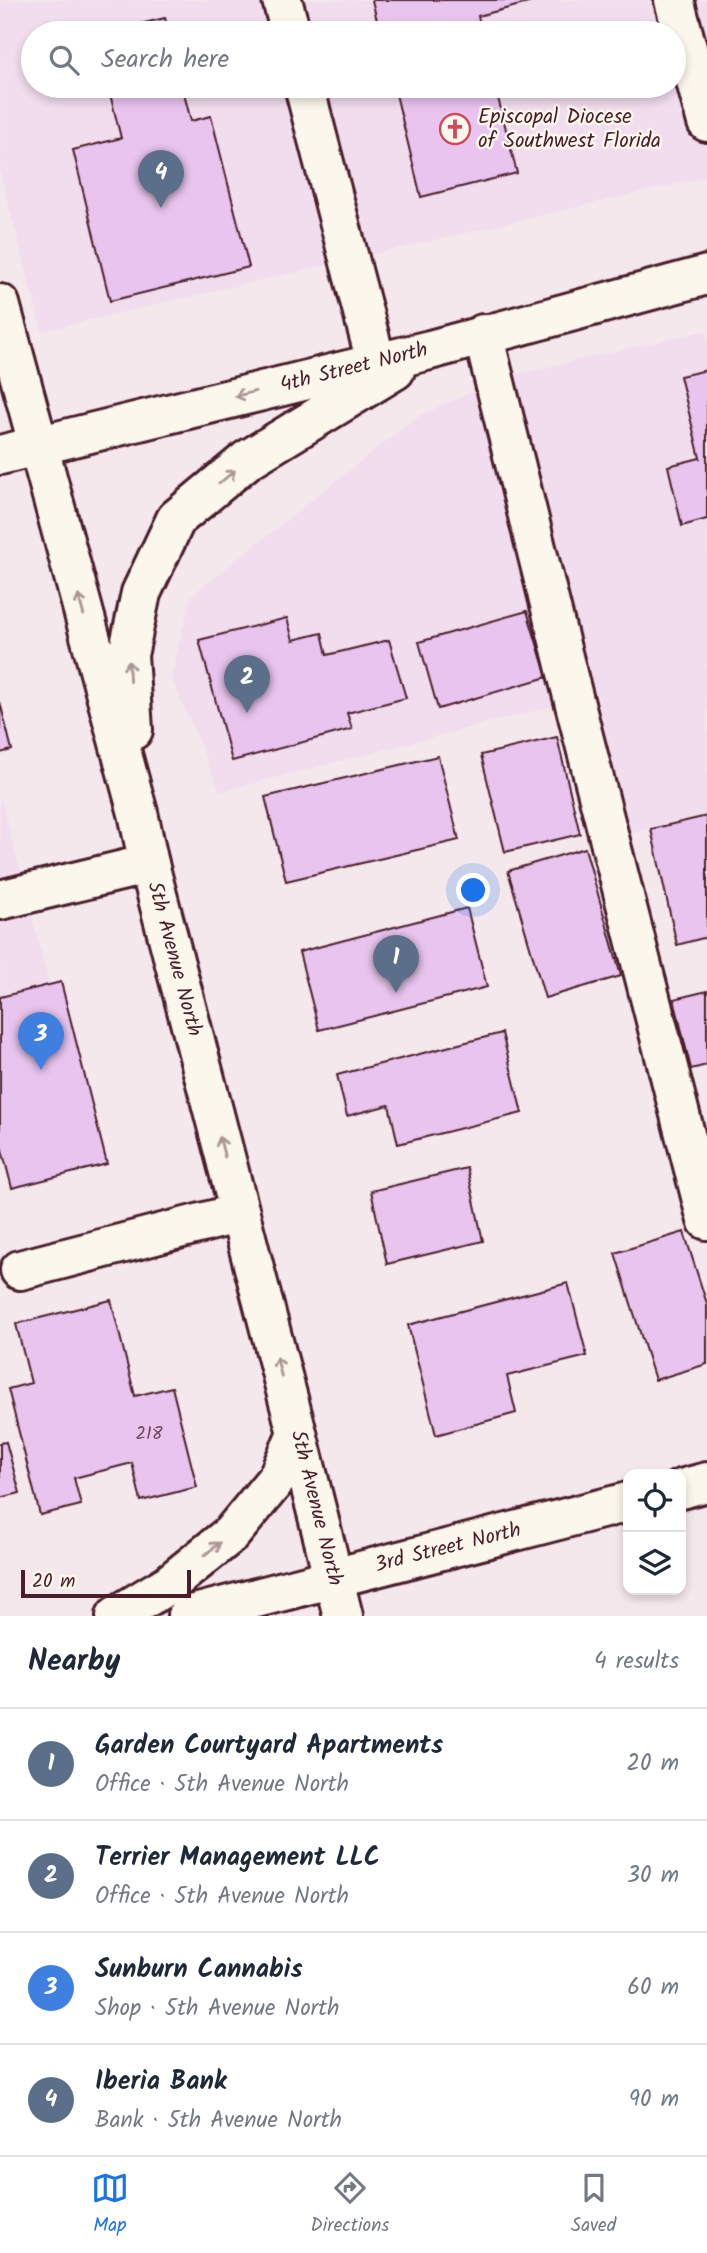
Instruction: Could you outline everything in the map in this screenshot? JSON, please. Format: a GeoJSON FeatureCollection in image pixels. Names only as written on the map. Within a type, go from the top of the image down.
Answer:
{"type":"FeatureCollection","features":[{"type":"Feature","properties":{"kind":"main road"},"geometry":{"type":"LineString","coordinates":[[282,0],[287,21]]}},
{"type":"Feature","properties":{"kind":"main road"},"geometry":{"type":"LineString","coordinates":[[674,0],[680,21]]}},
{"type":"Feature","properties":{"kind":"main road"},"geometry":{"type":"LineString","coordinates":[[686,44],[707,122]]}},
{"type":"Feature","properties":{"kind":"main road"},"geometry":{"type":"LineString","coordinates":[[307,98],[376,362]]}},
{"type":"Feature","properties":{"kind":"main road","name":"4th Street North"},"geometry":{"type":"LineString","coordinates":[[0,455],[430,350],[707,275]]}},
{"type":"Feature","properties":{"kind":"main road","name":"5th Avenue North"},"geometry":{"type":"LineString","coordinates":[[0,304],[138,813],[343,1616]]}},
{"type":"Feature","properties":{"kind":"main road"},"geometry":{"type":"LineString","coordinates":[[484,334],[568,677],[707,1220]]}},
{"type":"Feature","properties":{"kind":"main road"},"geometry":{"type":"LineString","coordinates":[[138,813],[128,655],[141,593],[176,519],[247,460],[311,419],[430,350]]}},
{"type":"Feature","properties":{"kind":"main road"},"geometry":{"type":"LineString","coordinates":[[0,900],[149,864]]}},
{"type":"Feature","properties":{"kind":"main road"},"geometry":{"type":"LineString","coordinates":[[20,1270],[240,1213]]}},
{"type":"Feature","properties":{"kind":"main road"},"geometry":{"type":"LineString","coordinates":[[116,1616],[169,1584],[231,1534],[278,1477],[297,1433]]}},
{"type":"Feature","properties":{"kind":"main road"},"geometry":{"type":"LineString","coordinates":[[686,1488],[707,1482]]}},
{"type":"Feature","properties":{"kind":"main road","name":"3rd Street North"},"geometry":{"type":"LineString","coordinates":[[187,1616],[623,1503]]}},
{"type":"Feature","properties":{"kind":"shaded area"},"geometry":{"type":"Polygon","coordinates":[[[0,0],[707,0],[707,177],[42,331],[0,173],[0,0]]]}},
{"type":"Feature","properties":{"kind":"shaded area"},"geometry":{"type":"Polygon","coordinates":[[[707,330],[707,814],[628,834],[597,695],[220,792],[171,677],[191,596],[418,416],[506,377],[707,330]]]}},
{"type":"Feature","properties":{"kind":"shaded area"},"geometry":{"type":"Polygon","coordinates":[[[0,793],[73,1075],[0,1092],[0,793]]]}},
{"type":"Feature","properties":{"kind":"building"},"geometry":{"type":"Polygon","coordinates":[[[372,0],[532,2],[478,16],[479,21],[377,21],[372,0]]]}},
{"type":"Feature","properties":{"kind":"building"},"geometry":{"type":"Polygon","coordinates":[[[111,98],[185,98],[191,121],[211,116],[249,267],[110,301],[73,150],[121,138],[111,98]]]}},
{"type":"Feature","properties":{"kind":"building","name":"Episcopal Diocese of Southwest Florida"},"geometry":{"type":"Polygon","coordinates":[[[397,98],[498,98],[517,173],[421,197],[397,98]]]}},
{"type":"Feature","properties":{"kind":"building"},"geometry":{"type":"Polygon","coordinates":[[[707,370],[707,519],[682,526],[668,466],[700,458],[680,376],[707,370]]]}},
{"type":"Feature","properties":{"kind":"building"},"geometry":{"type":"Polygon","coordinates":[[[527,611],[547,677],[438,709],[419,642],[527,611]]]}},
{"type":"Feature","properties":{"kind":"building"},"geometry":{"type":"Polygon","coordinates":[[[287,618],[293,640],[322,633],[327,655],[389,640],[406,698],[347,713],[352,729],[232,761],[199,640],[287,618]]]}},
{"type":"Feature","properties":{"kind":"building"},"geometry":{"type":"Polygon","coordinates":[[[0,702],[12,750],[0,753],[0,702]]]}},
{"type":"Feature","properties":{"kind":"building"},"geometry":{"type":"Polygon","coordinates":[[[557,737],[580,834],[505,852],[481,755],[557,737]]]}},
{"type":"Feature","properties":{"kind":"building"},"geometry":{"type":"Polygon","coordinates":[[[438,756],[459,840],[286,881],[265,797],[438,756]]]}},
{"type":"Feature","properties":{"kind":"building"},"geometry":{"type":"Polygon","coordinates":[[[707,816],[707,937],[677,945],[651,829],[707,816]]]}},
{"type":"Feature","properties":{"kind":"building"},"geometry":{"type":"Polygon","coordinates":[[[585,848],[621,976],[545,998],[508,871],[585,848]]]}},
{"type":"Feature","properties":{"kind":"building"},"geometry":{"type":"Polygon","coordinates":[[[467,908],[487,987],[319,1030],[299,952],[467,908]]]}},
{"type":"Feature","properties":{"kind":"building"},"geometry":{"type":"Polygon","coordinates":[[[61,982],[107,1164],[12,1188],[0,1142],[0,997],[61,982]]]}},
{"type":"Feature","properties":{"kind":"building"},"geometry":{"type":"Polygon","coordinates":[[[707,991],[707,1065],[691,1069],[674,999],[707,991]]]}},
{"type":"Feature","properties":{"kind":"building"},"geometry":{"type":"Polygon","coordinates":[[[502,1033],[522,1113],[398,1144],[389,1105],[347,1116],[337,1075],[502,1033]]]}},
{"type":"Feature","properties":{"kind":"building"},"geometry":{"type":"Polygon","coordinates":[[[467,1168],[483,1241],[387,1264],[371,1191],[467,1168]]]}},
{"type":"Feature","properties":{"kind":"building"},"geometry":{"type":"Polygon","coordinates":[[[684,1232],[707,1304],[707,1364],[655,1380],[615,1253],[684,1232]]]}},
{"type":"Feature","properties":{"kind":"building"},"geometry":{"type":"Polygon","coordinates":[[[568,1283],[587,1356],[507,1376],[516,1413],[436,1435],[408,1325],[568,1283]]]}},
{"type":"Feature","properties":{"kind":"building"},"geometry":{"type":"Polygon","coordinates":[[[111,1300],[135,1396],[172,1387],[197,1487],[141,1501],[132,1463],[74,1478],[81,1505],[40,1515],[8,1389],[31,1383],[16,1324],[111,1300]]]}},
{"type":"Feature","properties":{"kind":"building"},"geometry":{"type":"Polygon","coordinates":[[[6,1442],[20,1493],[0,1498],[0,1443],[6,1442]]]}},
{"type":"Feature","properties":{"kind":"place","name":"Episcopal Diocese of Southwest Florida"},"geometry":{"type":"Point","coordinates":[455,129]}},
{"type":"Feature","properties":{"kind":"place","name":"Iberia Bank"},"geometry":{"type":"Point","coordinates":[161,208]}},
{"type":"Feature","properties":{"kind":"place","name":"Terrier Management LLC"},"geometry":{"type":"Point","coordinates":[247,713]}},
{"type":"Feature","properties":{"kind":"place","name":"Garden Courtyard Apartments"},"geometry":{"type":"Point","coordinates":[396,993]}},
{"type":"Feature","properties":{"kind":"place","name":"Sunburn Cannabis"},"geometry":{"type":"Point","coordinates":[41,1070]}}]}
